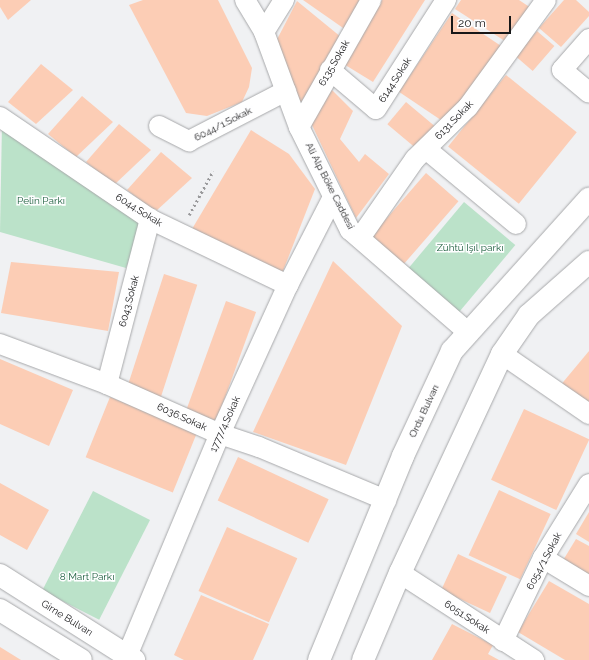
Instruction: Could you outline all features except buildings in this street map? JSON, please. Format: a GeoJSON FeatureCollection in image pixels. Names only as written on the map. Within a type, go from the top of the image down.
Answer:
{"type":"FeatureCollection","features":[{"type":"Feature","properties":{"kind":"main road","name":"Ordu Bulvarı"},"geometry":{"type":"LineString","coordinates":[[318,660],[386,500],[403,456],[452,351],[589,200]]}},
{"type":"Feature","properties":{"kind":"main road"},"geometry":{"type":"LineString","coordinates":[[363,660],[400,573],[502,354],[529,315],[589,262]]}},
{"type":"Feature","properties":{"kind":"main road","name":"Girne Bulvarı"},"geometry":{"type":"LineString","coordinates":[[0,575],[130,658]]}},
{"type":"Feature","properties":{"kind":"main road"},"geometry":{"type":"LineString","coordinates":[[0,610],[81,660]]}},
{"type":"Feature","properties":{"kind":"street","name":"Ali Alp Böke Caddesi"},"geometry":{"type":"LineString","coordinates":[[245,0],[264,32],[299,127],[350,230],[469,333]]}},
{"type":"Feature","properties":{"kind":"street"},"geometry":{"type":"LineString","coordinates":[[264,32],[284,0]]}},
{"type":"Feature","properties":{"kind":"street","name":"6135.Sokak"},"geometry":{"type":"LineString","coordinates":[[299,127],[371,0]]}},
{"type":"Feature","properties":{"kind":"street","name":"6144.Sokak"},"geometry":{"type":"LineString","coordinates":[[330,70],[376,109],[446,0]]}},
{"type":"Feature","properties":{"kind":"street","name":"6131.Sokak"},"geometry":{"type":"LineString","coordinates":[[360,238],[415,159],[468,107],[546,0]]}},
{"type":"Feature","properties":{"kind":"street"},"geometry":{"type":"LineString","coordinates":[[589,39],[562,70],[589,93]]}},
{"type":"Feature","properties":{"kind":"street","name":"6044/1.Sokak"},"geometry":{"type":"LineString","coordinates":[[159,126],[189,142],[286,91]]}},
{"type":"Feature","properties":{"kind":"street","name":"6044.Sokak"},"geometry":{"type":"LineString","coordinates":[[0,117],[150,219],[288,285]]}},
{"type":"Feature","properties":{"kind":"street"},"geometry":{"type":"LineString","coordinates":[[426,149],[516,224]]}},
{"type":"Feature","properties":{"kind":"street","name":"1777/4.Sokak"},"geometry":{"type":"LineString","coordinates":[[130,658],[220,434],[288,285],[333,196]]}},
{"type":"Feature","properties":{"kind":"street","name":"6043.Sokak"},"geometry":{"type":"LineString","coordinates":[[107,384],[150,219]]}},
{"type":"Feature","properties":{"kind":"street","name":"6036.Sokak"},"geometry":{"type":"LineString","coordinates":[[0,344],[107,384],[220,434],[259,447],[386,500]]}},
{"type":"Feature","properties":{"kind":"street"},"geometry":{"type":"LineString","coordinates":[[502,354],[589,414]]}},
{"type":"Feature","properties":{"kind":"street","name":"6054/1.Sokak"},"geometry":{"type":"LineString","coordinates":[[503,641],[543,558],[589,484]]}},
{"type":"Feature","properties":{"kind":"street"},"geometry":{"type":"LineString","coordinates":[[543,558],[589,586]]}},
{"type":"Feature","properties":{"kind":"street","name":"6051.Sokak"},"geometry":{"type":"LineString","coordinates":[[400,573],[534,660]]}},
{"type":"Feature","properties":{"kind":"path"},"geometry":{"type":"LineString","coordinates":[[179,233],[213,170]]}},
{"type":"Feature","properties":{"kind":"green space","name":"Pelin Parkı"},"geometry":{"type":"Polygon","coordinates":[[[2,124],[143,224],[126,268],[0,232],[2,124]]]}},
{"type":"Feature","properties":{"kind":"green space","name":"Zühtü Işıl parkı"},"geometry":{"type":"Polygon","coordinates":[[[464,202],[515,245],[459,312],[407,269],[464,202]]]}},
{"type":"Feature","properties":{"kind":"green space","name":"8 Mart Parkı"},"geometry":{"type":"Polygon","coordinates":[[[93,491],[150,520],[99,620],[42,591],[93,491]]]}}]}
